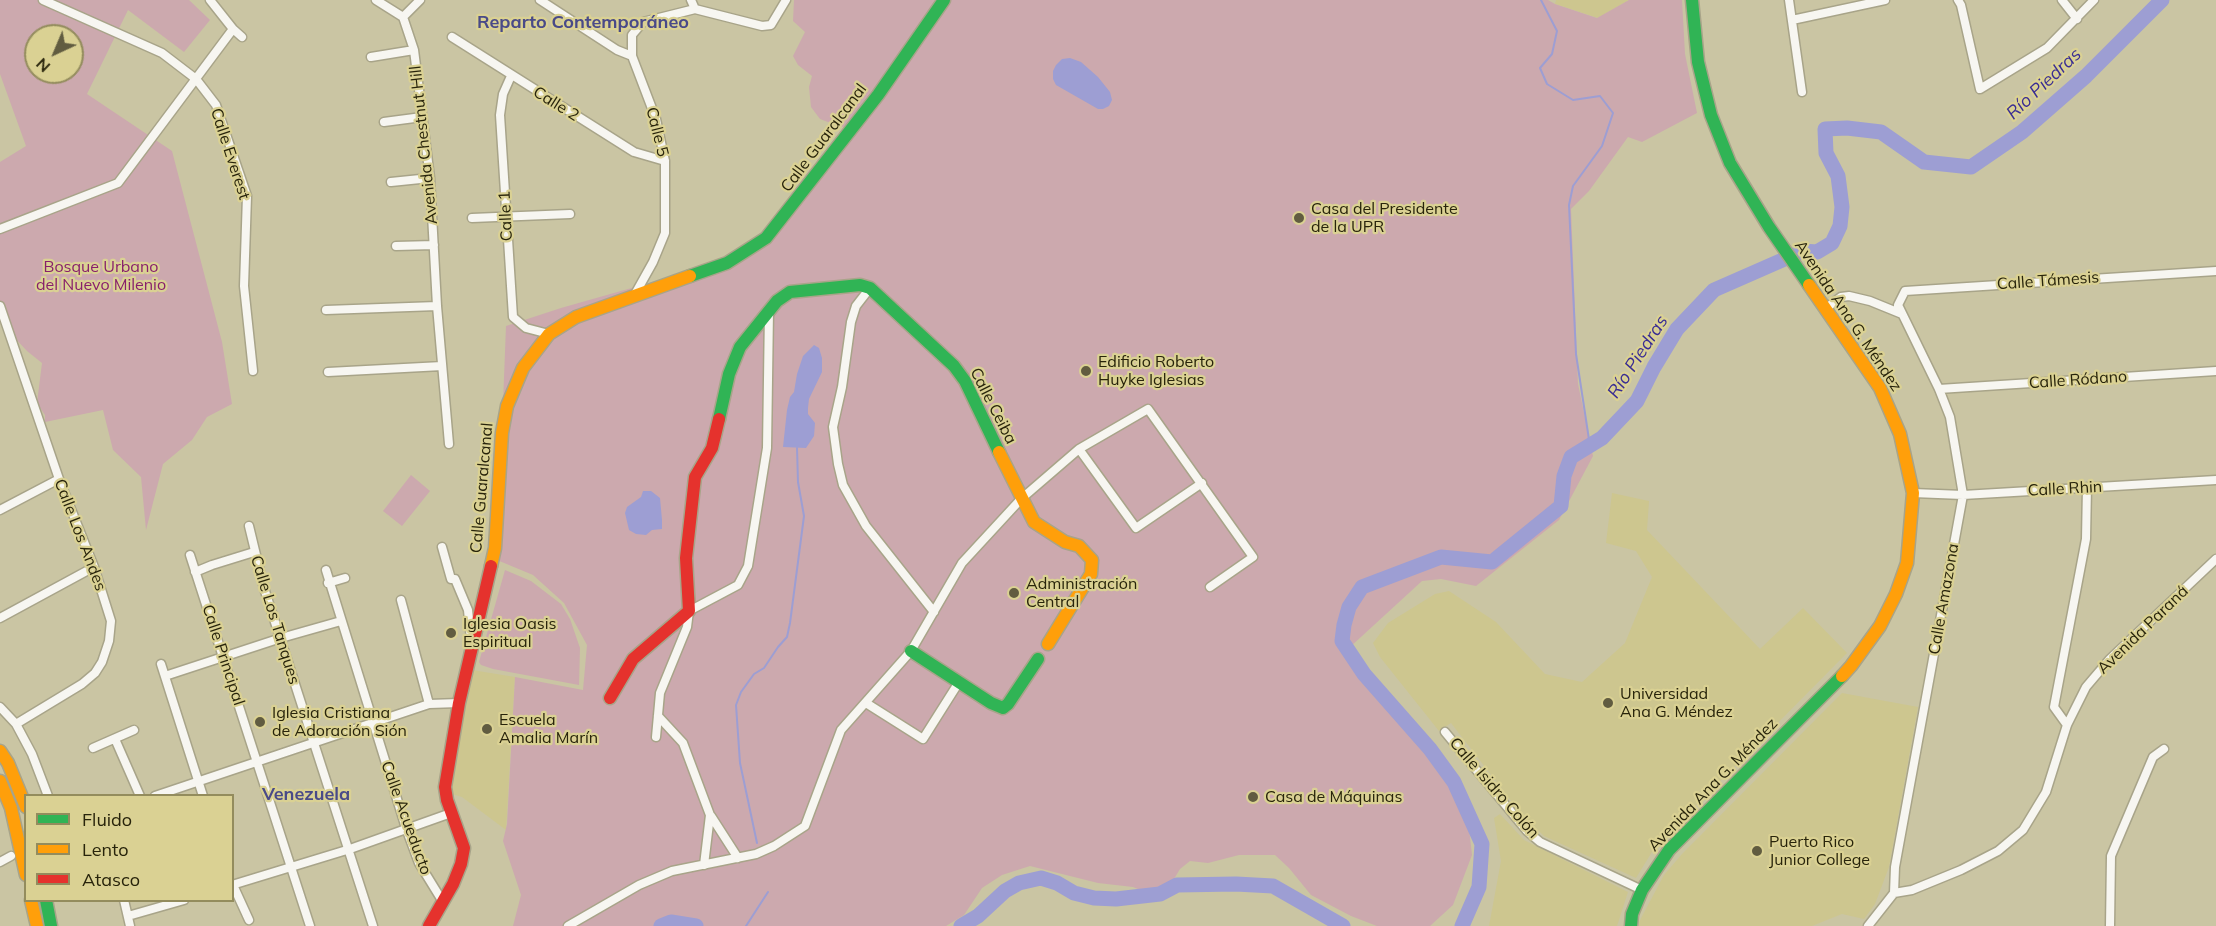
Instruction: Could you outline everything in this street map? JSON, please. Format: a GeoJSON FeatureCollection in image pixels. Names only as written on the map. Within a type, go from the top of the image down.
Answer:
{"type":"FeatureCollection","features":[{"type":"Feature","properties":{"kind":"main road","name":"Calle Guaralcanal"},"geometry":{"type":"LineString","coordinates":[[429,926],[439,898],[461,864],[464,848],[451,813],[445,787],[459,703],[495,548],[502,433],[507,406],[523,368],[549,334],[576,317],[727,263],[766,238],[878,94],[944,0]]}},
{"type":"Feature","properties":{"kind":"main road","name":"Avenida Ana G. Méndez"},"geometry":{"type":"LineString","coordinates":[[1624,926],[1632,920],[1642,890],[1669,850],[1851,666],[1880,626],[1896,594],[1907,563],[1914,493],[1900,434],[1880,388],[1769,227],[1730,163],[1711,115],[1698,62],[1692,0]]}},
{"type":"Feature","properties":{"kind":"main road"},"geometry":{"type":"LineString","coordinates":[[610,698],[633,659],[689,610],[686,558],[695,477],[712,448],[729,374],[740,347],[777,302],[790,292],[860,285],[870,288]]}},
{"type":"Feature","properties":{"kind":"main road","name":"Calle Ceiba"},"geometry":{"type":"LineString","coordinates":[[870,288],[954,366],[964,381],[1021,499],[1038,526],[1065,542],[1078,546],[1092,560],[1091,574],[1048,644]]}},
{"type":"Feature","properties":{"kind":"main road"},"geometry":{"type":"LineString","coordinates":[[911,651],[991,703],[1003,708],[1008,705],[1038,659]]}},
{"type":"Feature","properties":{"kind":"main road"},"geometry":{"type":"LineString","coordinates":[[0,751],[8,763],[24,802]]}},
{"type":"Feature","properties":{"kind":"main road"},"geometry":{"type":"LineString","coordinates":[[0,781],[11,808],[24,866]]}},
{"type":"Feature","properties":{"kind":"main road"},"geometry":{"type":"LineString","coordinates":[[32,902],[43,925]]}},
{"type":"Feature","properties":{"kind":"main road"},"geometry":{"type":"LineString","coordinates":[[43,925],[46,902]]}},
{"type":"Feature","properties":{"kind":"street","name":"Calle Everest"},"geometry":{"type":"LineString","coordinates":[[43,0],[162,53],[196,80],[216,105],[247,196],[244,286],[253,371]]}},
{"type":"Feature","properties":{"kind":"street"},"geometry":{"type":"LineString","coordinates":[[210,0],[242,37]]}},
{"type":"Feature","properties":{"kind":"street"},"geometry":{"type":"LineString","coordinates":[[376,0],[403,17],[420,0]]}},
{"type":"Feature","properties":{"kind":"street"},"geometry":{"type":"LineString","coordinates":[[540,0],[616,50],[632,56],[632,34],[643,22],[695,9],[762,26],[771,25],[786,0]]}},
{"type":"Feature","properties":{"kind":"street"},"geometry":{"type":"LineString","coordinates":[[691,0],[695,9]]}},
{"type":"Feature","properties":{"kind":"street"},"geometry":{"type":"LineString","coordinates":[[1789,0],[1802,92]]}},
{"type":"Feature","properties":{"kind":"street"},"geometry":{"type":"LineString","coordinates":[[1792,20],[1885,0]]}},
{"type":"Feature","properties":{"kind":"street"},"geometry":{"type":"LineString","coordinates":[[1958,0],[1980,89],[2047,48],[2094,0]]}},
{"type":"Feature","properties":{"kind":"street"},"geometry":{"type":"LineString","coordinates":[[2062,0],[2077,19]]}},
{"type":"Feature","properties":{"kind":"street","name":"Avenida Chestnut Hill"},"geometry":{"type":"LineString","coordinates":[[403,17],[414,50],[430,178],[437,306],[449,444]]}},
{"type":"Feature","properties":{"kind":"street"},"geometry":{"type":"LineString","coordinates":[[0,230],[118,183],[233,29]]}},
{"type":"Feature","properties":{"kind":"street","name":"Calle 2"},"geometry":{"type":"LineString","coordinates":[[452,37],[634,152],[665,161]]}},
{"type":"Feature","properties":{"kind":"street"},"geometry":{"type":"LineString","coordinates":[[371,57],[414,50]]}},
{"type":"Feature","properties":{"kind":"street","name":"Calle 5"},"geometry":{"type":"LineString","coordinates":[[632,56],[656,119],[665,161],[664,232],[653,262],[634,296]]}},
{"type":"Feature","properties":{"kind":"street","name":"Calle 1"},"geometry":{"type":"LineString","coordinates":[[511,76],[502,94],[500,115],[513,316],[526,328],[549,334]]}},
{"type":"Feature","properties":{"kind":"street"},"geometry":{"type":"LineString","coordinates":[[384,122],[422,117]]}},
{"type":"Feature","properties":{"kind":"street"},"geometry":{"type":"LineString","coordinates":[[391,182],[430,178]]}},
{"type":"Feature","properties":{"kind":"street"},"geometry":{"type":"LineString","coordinates":[[472,218],[570,214]]}},
{"type":"Feature","properties":{"kind":"street"},"geometry":{"type":"LineString","coordinates":[[396,246],[434,245]]}},
{"type":"Feature","properties":{"kind":"street","name":"Calle Támesis"},"geometry":{"type":"LineString","coordinates":[[1902,314],[1898,305],[1905,291],[2216,271]]}},
{"type":"Feature","properties":{"kind":"street"},"geometry":{"type":"LineString","coordinates":[[870,288],[856,306],[851,322],[842,387],[833,428],[838,464],[843,484],[866,526],[934,612]]}},
{"type":"Feature","properties":{"kind":"street"},"geometry":{"type":"LineString","coordinates":[[1825,309],[1841,297],[1849,296],[1870,301],[1902,314]]}},
{"type":"Feature","properties":{"kind":"street","name":"Calle Los Andes"},"geometry":{"type":"LineString","coordinates":[[0,306],[59,479],[94,567],[111,621],[110,640],[102,662],[82,684],[16,724]]}},
{"type":"Feature","properties":{"kind":"street"},"geometry":{"type":"LineString","coordinates":[[326,310],[437,306]]}},
{"type":"Feature","properties":{"kind":"street"},"geometry":{"type":"LineString","coordinates":[[656,736],[660,693],[687,627],[689,610],[738,585],[748,566],[767,448],[769,311]]}},
{"type":"Feature","properties":{"kind":"street","name":"Calle Amazona"},"geometry":{"type":"LineString","coordinates":[[1894,893],[1895,867],[1963,495],[1950,417],[1939,389],[1902,314]]}},
{"type":"Feature","properties":{"kind":"street"},"geometry":{"type":"LineString","coordinates":[[328,372],[442,366]]}},
{"type":"Feature","properties":{"kind":"street","name":"Calle Ródano"},"geometry":{"type":"LineString","coordinates":[[1939,389],[2216,371]]}},
{"type":"Feature","properties":{"kind":"street"},"geometry":{"type":"LineString","coordinates":[[568,926],[639,885],[672,871],[738,858],[774,846],[805,826],[841,730],[911,651],[962,563],[1021,499],[1078,449],[1148,409],[1252,557],[1210,587]]}},
{"type":"Feature","properties":{"kind":"street"},"geometry":{"type":"LineString","coordinates":[[1078,449],[1136,528],[1202,483]]}},
{"type":"Feature","properties":{"kind":"street"},"geometry":{"type":"LineString","coordinates":[[0,510],[59,479]]}},
{"type":"Feature","properties":{"kind":"street","name":"Calle Rhin"},"geometry":{"type":"LineString","coordinates":[[1914,493],[1963,495],[2216,480]]}},
{"type":"Feature","properties":{"kind":"street"},"geometry":{"type":"LineString","coordinates":[[2067,725],[2054,707],[2086,539],[2087,487]]}},
{"type":"Feature","properties":{"kind":"street","name":"Calle Los Tanques"},"geometry":{"type":"LineString","coordinates":[[249,526],[264,588],[372,922]]}},
{"type":"Feature","properties":{"kind":"street"},"geometry":{"type":"LineString","coordinates":[[442,547],[451,579],[455,579],[468,610],[471,650]]}},
{"type":"Feature","properties":{"kind":"street"},"geometry":{"type":"LineString","coordinates":[[195,573],[212,565],[254,552]]}},
{"type":"Feature","properties":{"kind":"street","name":"Calle Principal"},"geometry":{"type":"LineString","coordinates":[[190,555],[310,926]]}},
{"type":"Feature","properties":{"kind":"street","name":"Avenida Paraná"},"geometry":{"type":"LineString","coordinates":[[1894,893],[1912,890],[1961,870],[1998,851],[2023,830],[2046,792],[2067,725],[2086,687],[2109,660],[2216,559]]}},
{"type":"Feature","properties":{"kind":"street"},"geometry":{"type":"LineString","coordinates":[[0,618],[94,567]]}},
{"type":"Feature","properties":{"kind":"street","name":"Calle Acueducto"},"geometry":{"type":"LineString","coordinates":[[326,570],[328,583],[406,828],[419,862],[439,898]]}},
{"type":"Feature","properties":{"kind":"street"},"geometry":{"type":"LineString","coordinates":[[328,583],[345,578]]}},
{"type":"Feature","properties":{"kind":"street"},"geometry":{"type":"LineString","coordinates":[[401,600],[429,704]]}},
{"type":"Feature","properties":{"kind":"street"},"geometry":{"type":"LineString","coordinates":[[165,676],[340,621]]}},
{"type":"Feature","properties":{"kind":"street"},"geometry":{"type":"LineString","coordinates":[[161,664],[202,794]]}},
{"type":"Feature","properties":{"kind":"street"},"geometry":{"type":"LineString","coordinates":[[866,703],[923,739],[959,682]]}},
{"type":"Feature","properties":{"kind":"street"},"geometry":{"type":"LineString","coordinates":[[158,794],[429,704],[459,703]]}},
{"type":"Feature","properties":{"kind":"street"},"geometry":{"type":"LineString","coordinates":[[0,708],[16,724],[32,754],[48,794]]}},
{"type":"Feature","properties":{"kind":"street"},"geometry":{"type":"LineString","coordinates":[[658,716],[683,743],[710,815],[738,858]]}},
{"type":"Feature","properties":{"kind":"street"},"geometry":{"type":"LineString","coordinates":[[93,748],[134,730]]}},
{"type":"Feature","properties":{"kind":"street","name":"Calle Isidro Colón"},"geometry":{"type":"LineString","coordinates":[[1445,732],[1527,831],[1540,842],[1642,890]]}},
{"type":"Feature","properties":{"kind":"street"},"geometry":{"type":"LineString","coordinates":[[115,739],[140,794]]}},
{"type":"Feature","properties":{"kind":"street"},"geometry":{"type":"LineString","coordinates":[[2110,926],[2111,856],[2153,757],[2164,749]]}},
{"type":"Feature","properties":{"kind":"street"},"geometry":{"type":"LineString","coordinates":[[234,884],[350,849],[451,813]]}},
{"type":"Feature","properties":{"kind":"street"},"geometry":{"type":"LineString","coordinates":[[704,865],[710,815]]}},
{"type":"Feature","properties":{"kind":"street"},"geometry":{"type":"LineString","coordinates":[[0,862],[11,856]]}},
{"type":"Feature","properties":{"kind":"street"},"geometry":{"type":"LineString","coordinates":[[234,889],[249,920]]}},
{"type":"Feature","properties":{"kind":"street"},"geometry":{"type":"LineString","coordinates":[[1868,926],[1894,893]]}},
{"type":"Feature","properties":{"kind":"street"},"geometry":{"type":"LineString","coordinates":[[124,902],[130,926]]}},
{"type":"Feature","properties":{"kind":"street"},"geometry":{"type":"LineString","coordinates":[[128,916],[176,902]]}},
{"type":"Feature","properties":{"kind":"shaded area"},"geometry":{"type":"Polygon","coordinates":[[[1556,0],[1629,0],[1598,18],[1555,4],[1556,0]]]}},
{"type":"Feature","properties":{"kind":"shaded area","name":"Universidad Ana G. Méndez"},"geometry":{"type":"Polygon","coordinates":[[[1612,493],[1649,501],[1647,530],[1760,649],[1803,608],[1847,653],[1655,847],[1636,878],[1544,836],[1522,815],[1451,723],[1439,731],[1380,657],[1373,643],[1388,623],[1435,594],[1449,591],[1496,622],[1545,674],[1582,682],[1625,643],[1652,577],[1636,551],[1606,543],[1612,493]]]}},
{"type":"Feature","properties":{"kind":"shaded area","name":"Escuela Amalia Marín"},"geometry":{"type":"Polygon","coordinates":[[[472,670],[515,677],[506,830],[462,797],[452,794],[452,781],[472,670]]]}},
{"type":"Feature","properties":{"kind":"shaded area"},"geometry":{"type":"Polygon","coordinates":[[[1842,693],[1918,707],[1889,867],[1875,904],[1864,919],[1842,914],[1812,926],[1639,926],[1664,875],[1682,854],[1842,693]]]}},
{"type":"Feature","properties":{"kind":"shaded area"},"geometry":{"type":"Polygon","coordinates":[[[1500,814],[1524,840],[1628,892],[1617,926],[1489,926],[1501,861],[1494,818],[1500,814]]]}},
{"type":"Feature","properties":{"kind":"green space","name":"Bosque Urbano del Nuevo Milenio"},"geometry":{"type":"Polygon","coordinates":[[[0,0],[189,0],[210,20],[184,52],[128,10],[87,94],[172,151],[222,342],[232,404],[207,417],[192,440],[163,464],[146,530],[141,477],[113,450],[103,410],[45,422],[45,415],[37,403],[42,363],[13,336],[10,322],[2,318],[0,321],[0,162],[26,146],[0,74],[0,0]]]}},
{"type":"Feature","properties":{"kind":"green space"},"geometry":{"type":"Polygon","coordinates":[[[794,0],[1548,0],[1597,18],[1629,0],[1682,0],[1685,54],[1697,113],[1642,142],[1628,137],[1589,191],[1571,209],[1578,384],[1593,456],[1559,520],[1476,586],[1441,579],[1422,581],[1349,648],[1354,657],[1433,749],[1466,801],[1472,855],[1453,905],[1430,926],[1377,926],[1351,916],[1311,895],[1275,855],[1239,855],[1208,863],[1190,861],[1180,869],[1162,899],[1133,887],[1098,883],[1030,866],[1002,875],[982,888],[964,915],[946,926],[513,926],[521,895],[503,841],[507,824],[515,677],[583,690],[587,645],[564,603],[533,575],[497,560],[506,326],[702,268],[769,242],[799,207],[857,126],[841,127],[820,119],[811,107],[809,87],[812,76],[798,65],[793,56],[805,32],[793,21],[794,0]]]}},
{"type":"Feature","properties":{"kind":"green space"},"geometry":{"type":"Polygon","coordinates":[[[411,475],[430,491],[402,526],[383,511],[411,475]]]}},
{"type":"Feature","properties":{"kind":"green space"},"geometry":{"type":"Polygon","coordinates":[[[505,570],[531,581],[561,604],[570,619],[580,648],[579,685],[493,669],[479,662],[505,570]]]}},
{"type":"Feature","properties":{"kind":"water"},"geometry":{"type":"Polygon","coordinates":[[[1070,58],[1081,62],[1098,77],[1110,92],[1112,100],[1109,106],[1098,109],[1056,85],[1053,71],[1056,65],[1062,59],[1070,58]]]}},
{"type":"Feature","properties":{"kind":"water"},"geometry":{"type":"Polygon","coordinates":[[[814,345],[819,348],[822,358],[822,372],[809,399],[808,414],[815,423],[814,436],[806,448],[783,447],[790,397],[794,392],[803,356],[814,345]]]}},
{"type":"Feature","properties":{"kind":"water"},"geometry":{"type":"Polygon","coordinates":[[[643,491],[651,491],[660,498],[662,520],[662,529],[652,530],[646,535],[636,534],[629,530],[625,513],[627,507],[641,497],[643,491]]]}},
{"type":"Feature","properties":{"kind":"waterway"},"geometry":{"type":"LineString","coordinates":[[1541,0],[1557,31],[1552,54],[1540,68],[1547,84],[1573,100],[1600,96],[1613,113],[1602,146],[1573,186],[1569,205],[1576,354],[1590,446]]}},
{"type":"Feature","properties":{"kind":"waterway","name":"Río Piedras"},"geometry":{"type":"LineString","coordinates":[[1462,926],[1479,887],[1482,844],[1454,782],[1430,749],[1364,674],[1342,641],[1349,607],[1362,587],[1441,557],[1492,562],[1561,506],[1564,476],[1571,457],[1602,438],[1637,401],[1677,329],[1714,290],[1803,251],[1817,252],[1832,243],[1840,226],[1842,207],[1838,176],[1826,153],[1825,129],[1847,128],[1881,132],[1924,162],[1971,167],[2022,132],[2086,76],[2162,0]]}},
{"type":"Feature","properties":{"kind":"waterway"},"geometry":{"type":"LineString","coordinates":[[757,843],[740,763],[736,705],[741,692],[754,674],[764,668],[787,637],[804,516],[798,482],[797,448]]}},
{"type":"Feature","properties":{"kind":"waterway","name":"Río Piedras"},"geometry":{"type":"LineString","coordinates":[[961,926],[978,916],[1005,891],[1019,883],[1041,878],[1057,883],[1074,893],[1094,898],[1116,899],[1160,894],[1177,885],[1273,886],[1343,926]]}},
{"type":"Feature","properties":{"kind":"waterway"},"geometry":{"type":"LineString","coordinates":[[746,926],[768,892]]}},
{"type":"Feature","properties":{"kind":"waterway","name":"Río Piedras"},"geometry":{"type":"LineString","coordinates":[[661,926],[671,922],[696,926]]}},
{"type":"Feature","properties":{"kind":"traffic: fast"},"geometry":{"type":"LineString","coordinates":[[690,276],[727,263],[766,238],[878,95],[944,0]]}},
{"type":"Feature","properties":{"kind":"traffic: fast"},"geometry":{"type":"LineString","coordinates":[[1692,0],[1698,62],[1711,115],[1730,163],[1769,227],[1809,285]]}},
{"type":"Feature","properties":{"kind":"traffic: fast"},"geometry":{"type":"LineString","coordinates":[[719,419],[729,374],[740,347],[777,301],[790,292],[860,285],[870,288],[954,366],[965,381],[999,452]]}},
{"type":"Feature","properties":{"kind":"traffic: fast"},"geometry":{"type":"LineString","coordinates":[[911,651],[991,703],[1003,708],[1038,659]]}},
{"type":"Feature","properties":{"kind":"traffic: fast"},"geometry":{"type":"LineString","coordinates":[[1631,926],[1632,914],[1642,890],[1669,850],[1842,676]]}},
{"type":"Feature","properties":{"kind":"traffic: fast"},"geometry":{"type":"LineString","coordinates":[[46,902],[51,926]]}},
{"type":"Feature","properties":{"kind":"traffic: slow"},"geometry":{"type":"LineString","coordinates":[[491,566],[495,548],[502,433],[507,406],[523,368],[549,334],[576,317],[690,276]]}},
{"type":"Feature","properties":{"kind":"traffic: slow"},"geometry":{"type":"LineString","coordinates":[[1809,285],[1880,388],[1900,434],[1913,493],[1907,563],[1896,594],[1880,626],[1842,676]]}},
{"type":"Feature","properties":{"kind":"traffic: slow"},"geometry":{"type":"LineString","coordinates":[[999,452],[1034,522],[1065,542],[1079,546],[1092,560],[1091,574],[1048,644]]}},
{"type":"Feature","properties":{"kind":"traffic: slow"},"geometry":{"type":"LineString","coordinates":[[0,751],[8,763],[24,802]]}},
{"type":"Feature","properties":{"kind":"traffic: slow"},"geometry":{"type":"LineString","coordinates":[[0,781],[11,808],[24,866]]}},
{"type":"Feature","properties":{"kind":"traffic: slow"},"geometry":{"type":"LineString","coordinates":[[31,902],[37,926]]}},
{"type":"Feature","properties":{"kind":"traffic: jam"},"geometry":{"type":"LineString","coordinates":[[610,698],[633,659],[689,611],[686,558],[695,477],[712,448],[719,419]]}},
{"type":"Feature","properties":{"kind":"traffic: jam"},"geometry":{"type":"LineString","coordinates":[[429,926],[453,884],[461,864],[464,848],[447,800],[445,787],[459,703],[491,566]]}},
{"type":"Feature","properties":{"kind":"place","name":"Casa del Presidente de la UPR"},"geometry":{"type":"Point","coordinates":[1299,218]}},
{"type":"Feature","properties":{"kind":"place","name":"Edificio Roberto Huyke Iglesias"},"geometry":{"type":"Point","coordinates":[1086,371]}},
{"type":"Feature","properties":{"kind":"place","name":"Administración Central"},"geometry":{"type":"Point","coordinates":[1014,593]}},
{"type":"Feature","properties":{"kind":"place","name":"Iglesia Oasis Espiritual"},"geometry":{"type":"Point","coordinates":[451,633]}},
{"type":"Feature","properties":{"kind":"place","name":"Universidad Ana G. Méndez"},"geometry":{"type":"Point","coordinates":[1608,703]}},
{"type":"Feature","properties":{"kind":"place","name":"Iglesia Cristiana de Adoración Sión"},"geometry":{"type":"Point","coordinates":[260,722]}},
{"type":"Feature","properties":{"kind":"place","name":"Escuela Amalia Marín"},"geometry":{"type":"Point","coordinates":[487,729]}},
{"type":"Feature","properties":{"kind":"place","name":"Casa de Máquinas"},"geometry":{"type":"Point","coordinates":[1253,797]}},
{"type":"Feature","properties":{"kind":"place","name":"Puerto Rico Junior College"},"geometry":{"type":"Point","coordinates":[1757,851]}},
{"type":"Feature","properties":{"kind":"district","name":"Reparto Contemporáneo"},"geometry":{"type":"Point","coordinates":[583,23]}},
{"type":"Feature","properties":{"kind":"district","name":"Venezuela"},"geometry":{"type":"Point","coordinates":[306,795]}}]}
